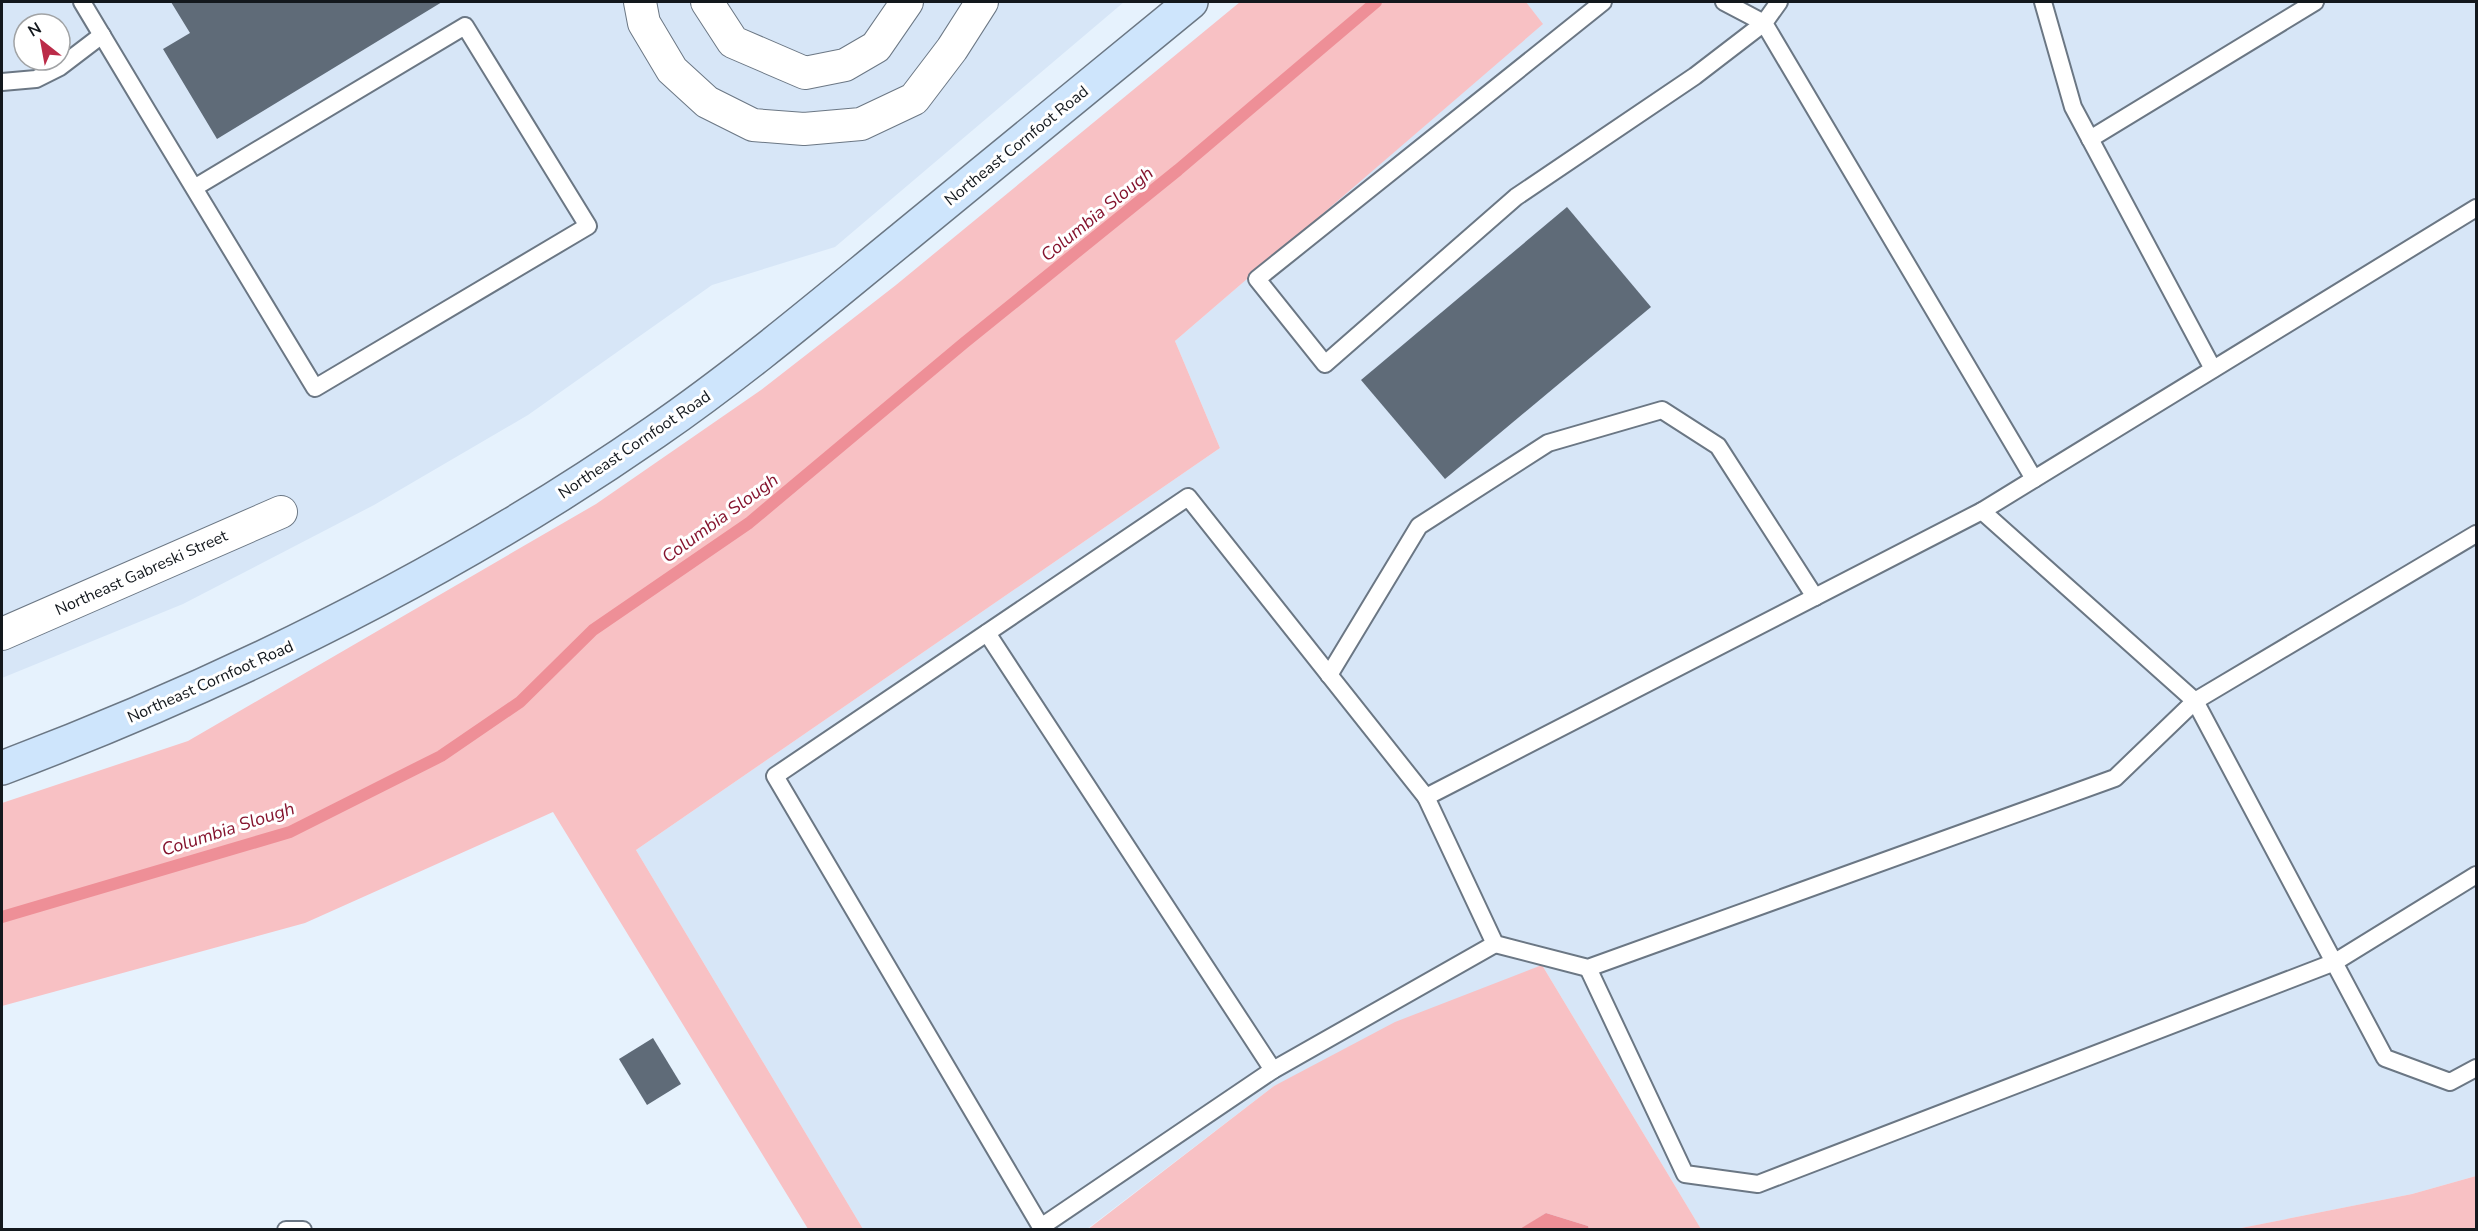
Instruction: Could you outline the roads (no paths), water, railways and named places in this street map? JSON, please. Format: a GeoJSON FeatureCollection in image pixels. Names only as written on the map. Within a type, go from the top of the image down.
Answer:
{"type":"FeatureCollection","features":[{"type":"Feature","properties":{"kind":"street"},"geometry":{"type":"LineString","coordinates":[[640,2],[644,23],[672,70],[707,102],[753,125],[804,129],[861,124],[914,99],[952,49],[982,2]]}},
{"type":"Feature","properties":{"kind":"street"},"geometry":{"type":"LineString","coordinates":[[707,2],[733,42],[805,73],[845,65],[876,47],[907,2]]}},
{"type":"Feature","properties":{"kind":"street","name":"Northeast Cornfoot Road"},"geometry":{"type":"LineString","coordinates":[[2,768],[144,712],[294,644],[458,555],[597,471],[709,393],[796,325],[1191,2]]}},
{"type":"Feature","properties":{"kind":"street","name":"Northeast Gabreski Street"},"geometry":{"type":"LineString","coordinates":[[2,634],[281,512]]}},
{"type":"Feature","properties":{"kind":"lane"},"geometry":{"type":"LineString","coordinates":[[82,2],[194,188],[315,388],[588,226],[465,26],[194,188]]}},
{"type":"Feature","properties":{"kind":"lane"},"geometry":{"type":"LineString","coordinates":[[1603,2],[1257,279],[1325,364],[1516,197],[1695,76],[1764,23],[1779,2]]}},
{"type":"Feature","properties":{"kind":"lane"},"geometry":{"type":"LineString","coordinates":[[1724,2],[1764,23],[2034,479]]}},
{"type":"Feature","properties":{"kind":"lane"},"geometry":{"type":"LineString","coordinates":[[2043,2],[2073,107],[2213,369]]}},
{"type":"Feature","properties":{"kind":"lane"},"geometry":{"type":"LineString","coordinates":[[2090,139],[2315,2]]}},
{"type":"Feature","properties":{"kind":"lane"},"geometry":{"type":"LineString","coordinates":[[2,82],[36,79],[60,67],[102,35]]}},
{"type":"Feature","properties":{"kind":"lane"},"geometry":{"type":"LineString","coordinates":[[1426,797],[1982,511],[2476,208]]}},
{"type":"Feature","properties":{"kind":"lane"},"geometry":{"type":"LineString","coordinates":[[1329,675],[1419,526],[1548,443],[1662,410],[1718,446],[1815,597]]}},
{"type":"Feature","properties":{"kind":"lane"},"geometry":{"type":"LineString","coordinates":[[1495,944],[1426,797],[1188,497],[776,776],[1041,1227],[1273,1070],[1495,944],[1588,968],[2115,778],[2195,701],[2476,534]]}},
{"type":"Feature","properties":{"kind":"lane"},"geometry":{"type":"LineString","coordinates":[[1982,511],[2195,701],[2385,1058],[2450,1082],[2476,1068]]}},
{"type":"Feature","properties":{"kind":"lane"},"geometry":{"type":"LineString","coordinates":[[987,633],[1273,1070]]}},
{"type":"Feature","properties":{"kind":"lane"},"geometry":{"type":"LineString","coordinates":[[1588,968],[1685,1174],[1758,1184],[2335,962],[2476,875]]}},
{"type":"Feature","properties":{"kind":"lane"},"geometry":{"type":"LineString","coordinates":[[286,1230],[303,1230]]}},
{"type":"Feature","properties":{"kind":"waterway","name":"Columbia Slough"},"geometry":{"type":"LineString","coordinates":[[2,917],[290,832],[441,756],[520,702],[593,630],[749,523],[964,343],[1178,170],[1376,2]]}}]}
